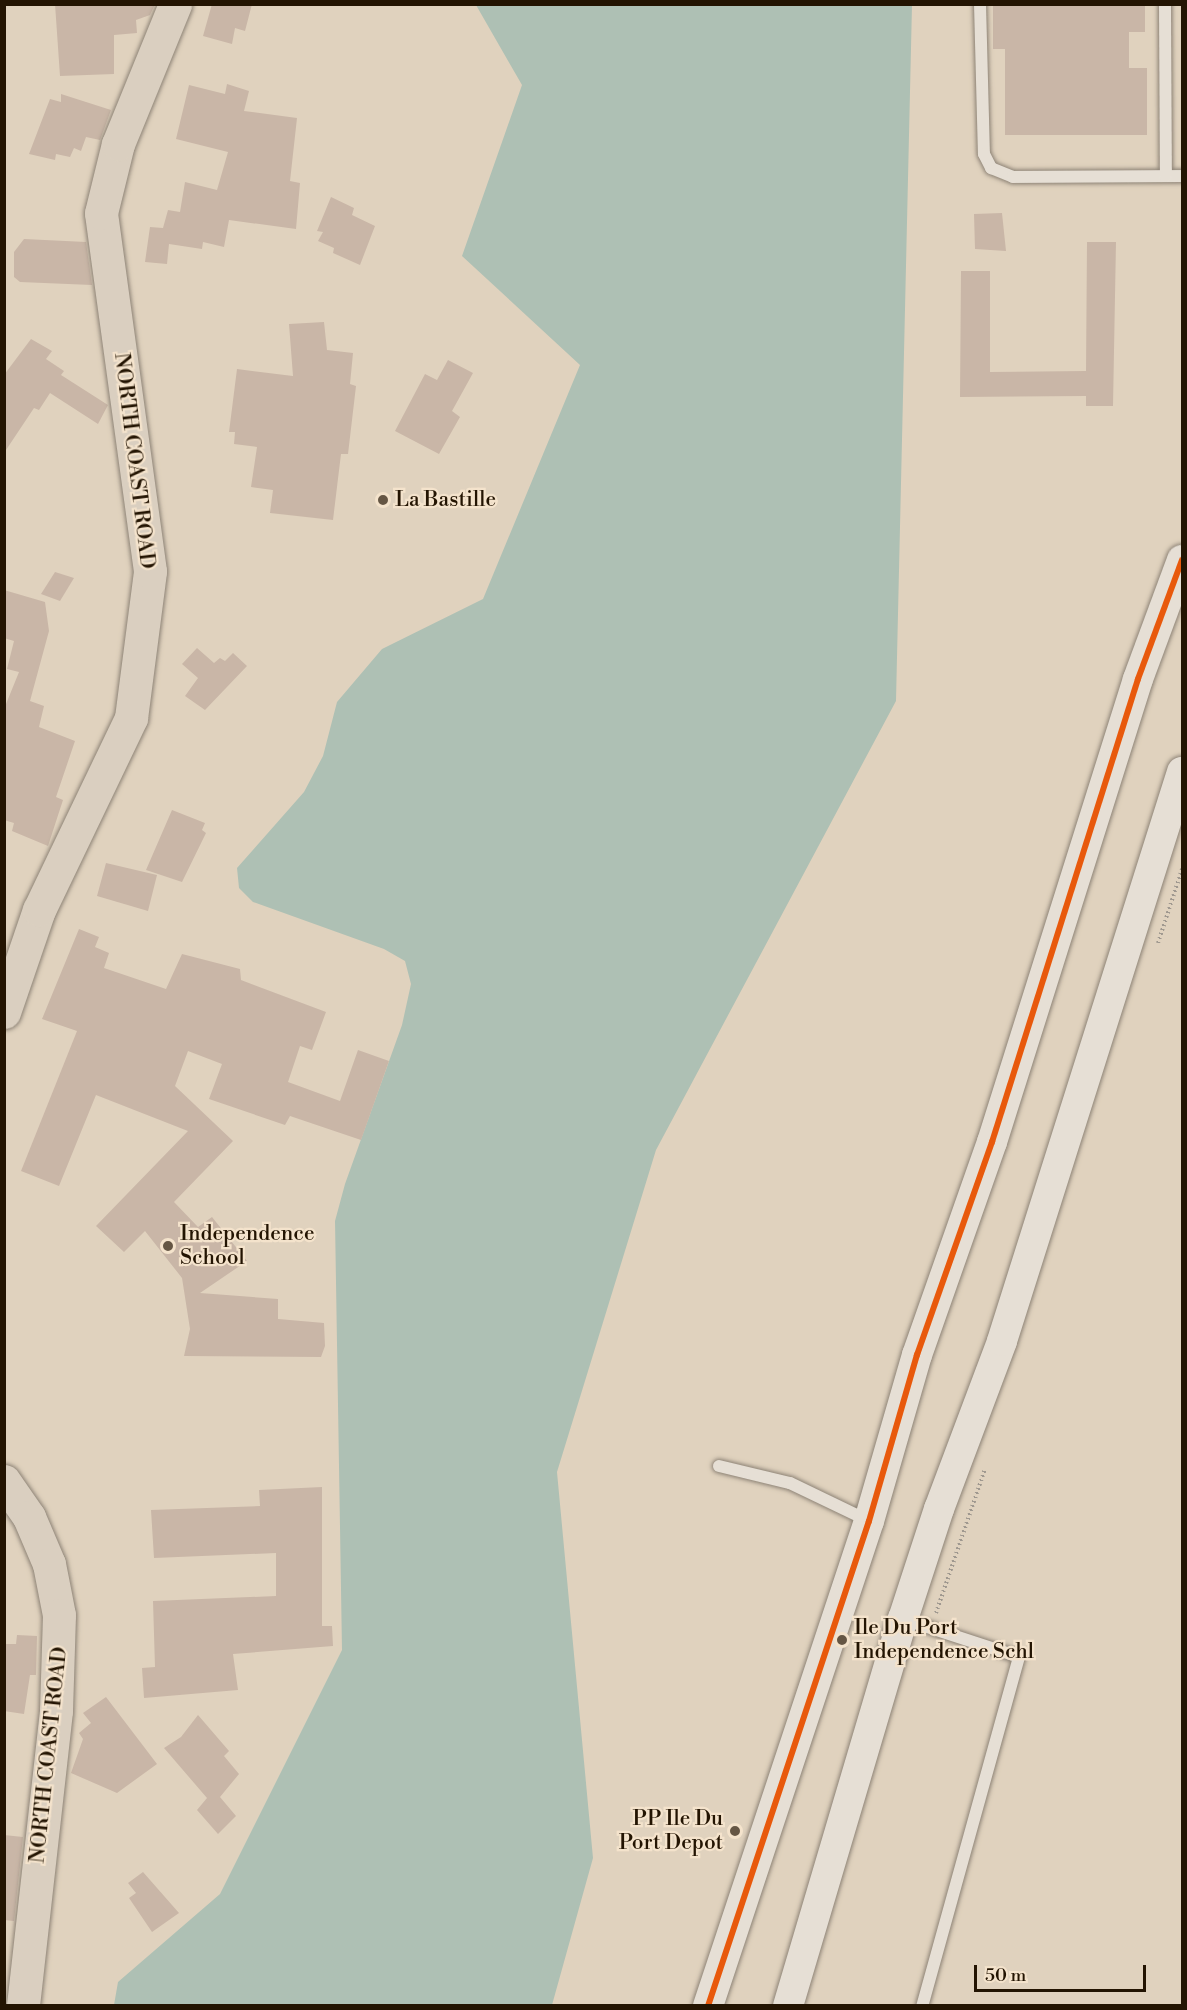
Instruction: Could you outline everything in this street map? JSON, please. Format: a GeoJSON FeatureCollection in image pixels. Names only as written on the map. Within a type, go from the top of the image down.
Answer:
{"type":"FeatureCollection","features":[{"type":"Feature","properties":{"kind":"main road","name":"NORTH COAST ROAD"},"geometry":{"type":"LineString","coordinates":[[4,1012],[39,910],[131,718],[150,571],[101,213],[118,144],[174,4]]}},
{"type":"Feature","properties":{"kind":"main road","name":"NORTH COAST ROAD"},"geometry":{"type":"LineString","coordinates":[[4,1481],[29,1517],[50,1564],[60,1626],[56,1711],[23,2006]]}},
{"type":"Feature","properties":{"kind":"street"},"geometry":{"type":"LineString","coordinates":[[708,2006],[869,1521],[917,1355],[992,1142],[1138,678],[1182,560]]}},
{"type":"Feature","properties":{"kind":"street"},"geometry":{"type":"LineString","coordinates":[[788,2006],[903,1619],[939,1509],[1002,1341],[1182,772]]}},
{"type":"Feature","properties":{"kind":"lane"},"geometry":{"type":"LineString","coordinates":[[980,4],[984,154],[991,168],[1013,177],[1182,176]]}},
{"type":"Feature","properties":{"kind":"lane"},"geometry":{"type":"LineString","coordinates":[[1165,4],[1166,176]]}},
{"type":"Feature","properties":{"kind":"lane"},"geometry":{"type":"LineString","coordinates":[[719,1466],[790,1483],[869,1521]]}},
{"type":"Feature","properties":{"kind":"lane"},"geometry":{"type":"LineString","coordinates":[[903,1619],[1019,1657],[922,2006]]}},
{"type":"Feature","properties":{"kind":"shaded area"},"geometry":{"type":"Polygon","coordinates":[[[476,5],[912,5],[896,701],[656,1150],[557,1472],[593,1858],[552,2005],[114,2005],[118,1982],[220,1894],[342,1650],[335,1221],[345,1184],[402,1025],[411,984],[405,961],[384,949],[253,902],[239,888],[237,868],[304,792],[323,756],[337,702],[382,649],[483,599],[580,365],[462,256],[522,85],[476,5]]]}},
{"type":"Feature","properties":{"kind":"building"},"geometry":{"type":"Polygon","coordinates":[[[55,4],[155,4],[150,15],[136,20],[137,33],[114,35],[114,74],[60,76],[55,4]]]}},
{"type":"Feature","properties":{"kind":"building"},"geometry":{"type":"Polygon","coordinates":[[[212,4],[252,4],[245,31],[235,28],[232,44],[203,36],[212,4]]]}},
{"type":"Feature","properties":{"kind":"building"},"geometry":{"type":"Polygon","coordinates":[[[993,4],[1145,4],[1145,32],[1129,32],[1129,68],[1147,68],[1147,135],[1005,135],[1005,49],[993,49],[993,4]]]}},
{"type":"Feature","properties":{"kind":"building"},"geometry":{"type":"Polygon","coordinates":[[[227,84],[249,91],[244,111],[297,118],[290,181],[300,183],[296,229],[229,220],[224,247],[203,242],[202,249],[169,244],[167,264],[145,262],[150,227],[163,228],[168,210],[180,212],[185,182],[217,190],[228,152],[176,139],[189,85],[225,94],[227,84]]]}},
{"type":"Feature","properties":{"kind":"building"},"geometry":{"type":"Polygon","coordinates":[[[61,94],[111,110],[100,140],[86,137],[81,151],[74,148],[70,157],[56,154],[55,160],[29,154],[50,99],[61,102],[61,94]]]}},
{"type":"Feature","properties":{"kind":"building"},"geometry":{"type":"Polygon","coordinates":[[[331,197],[354,208],[352,215],[375,226],[360,265],[333,253],[334,248],[318,241],[323,232],[317,231],[331,197]]]}},
{"type":"Feature","properties":{"kind":"building"},"geometry":{"type":"Polygon","coordinates":[[[1002,213],[1006,251],[975,249],[974,214],[1002,213]]]}},
{"type":"Feature","properties":{"kind":"building"},"geometry":{"type":"Polygon","coordinates":[[[24,239],[86,242],[92,285],[20,282],[14,277],[14,252],[24,239]]]}},
{"type":"Feature","properties":{"kind":"building"},"geometry":{"type":"Polygon","coordinates":[[[1087,242],[1116,242],[1113,406],[1086,406],[1086,396],[960,397],[961,271],[990,271],[990,372],[1086,371],[1087,242]]]}},
{"type":"Feature","properties":{"kind":"building"},"geometry":{"type":"Polygon","coordinates":[[[324,322],[327,350],[353,353],[350,384],[356,386],[348,454],[341,454],[333,520],[270,513],[273,490],[251,487],[257,447],[234,444],[235,432],[229,432],[237,369],[293,376],[289,324],[324,322]]]}},
{"type":"Feature","properties":{"kind":"building"},"geometry":{"type":"Polygon","coordinates":[[[31,339],[52,351],[46,359],[64,371],[61,375],[108,405],[98,424],[50,393],[39,410],[34,408],[4,453],[4,375],[31,339]]]}},
{"type":"Feature","properties":{"kind":"building"},"geometry":{"type":"Polygon","coordinates":[[[448,360],[473,373],[452,411],[460,417],[439,454],[395,431],[425,374],[437,380],[448,360]]]}},
{"type":"Feature","properties":{"kind":"building"},"geometry":{"type":"Polygon","coordinates":[[[55,572],[74,578],[60,601],[41,594],[55,572]]]}},
{"type":"Feature","properties":{"kind":"building"},"geometry":{"type":"Polygon","coordinates":[[[4,590],[45,602],[49,631],[30,701],[44,706],[39,727],[75,741],[56,797],[63,800],[48,846],[12,831],[14,823],[4,820],[4,709],[19,672],[7,669],[14,641],[4,638],[4,590]]]}},
{"type":"Feature","properties":{"kind":"building"},"geometry":{"type":"Polygon","coordinates":[[[197,648],[214,663],[220,658],[225,661],[233,653],[247,666],[205,710],[185,696],[198,678],[182,664],[197,648]]]}},
{"type":"Feature","properties":{"kind":"building"},"geometry":{"type":"Polygon","coordinates":[[[172,810],[205,823],[202,830],[206,833],[182,882],[146,870],[172,810]]]}},
{"type":"Feature","properties":{"kind":"building"},"geometry":{"type":"Polygon","coordinates":[[[106,863],[157,875],[148,911],[97,896],[106,863]]]}},
{"type":"Feature","properties":{"kind":"building"},"geometry":{"type":"Polygon","coordinates":[[[79,929],[99,937],[95,947],[109,953],[104,968],[166,989],[182,954],[240,969],[241,980],[326,1012],[312,1050],[300,1046],[288,1082],[340,1101],[358,1050],[389,1061],[361,1140],[290,1116],[285,1125],[209,1099],[222,1064],[188,1051],[175,1086],[233,1141],[174,1202],[198,1227],[212,1217],[247,1261],[200,1293],[278,1299],[278,1319],[324,1323],[325,1346],[321,1357],[184,1356],[190,1329],[182,1278],[145,1231],[124,1252],[96,1226],[188,1131],[96,1095],[59,1186],[21,1171],[77,1031],[42,1019],[79,929]]]}},
{"type":"Feature","properties":{"kind":"building"},"geometry":{"type":"Polygon","coordinates":[[[322,1487],[322,1626],[332,1626],[333,1646],[233,1654],[238,1690],[144,1698],[142,1668],[155,1667],[153,1601],[276,1596],[276,1553],[154,1558],[151,1510],[260,1506],[259,1490],[322,1487]]]}},
{"type":"Feature","properties":{"kind":"building"},"geometry":{"type":"Polygon","coordinates":[[[17,1635],[37,1636],[36,1675],[30,1675],[24,1714],[4,1711],[6,1644],[16,1644],[17,1635]]]}},
{"type":"Feature","properties":{"kind":"building"},"geometry":{"type":"Polygon","coordinates":[[[106,1697],[157,1764],[117,1793],[71,1773],[83,1739],[79,1733],[91,1723],[83,1713],[106,1697]]]}},
{"type":"Feature","properties":{"kind":"building"},"geometry":{"type":"Polygon","coordinates":[[[198,1715],[229,1751],[224,1756],[239,1774],[220,1797],[236,1816],[218,1834],[197,1810],[207,1798],[164,1748],[181,1737],[198,1715]]]}},
{"type":"Feature","properties":{"kind":"building"},"geometry":{"type":"Polygon","coordinates":[[[4,1835],[23,1837],[14,1921],[4,1920],[4,1835]]]}},
{"type":"Feature","properties":{"kind":"building"},"geometry":{"type":"Polygon","coordinates":[[[143,1872],[179,1913],[152,1932],[129,1898],[136,1893],[128,1883],[143,1872]]]}},
{"type":"Feature","properties":{"kind":"cycle path"},"geometry":{"type":"LineString","coordinates":[[708,2006],[869,1521],[917,1355],[992,1142],[1138,679],[1182,560]]}},
{"type":"Feature","properties":{"kind":"place","name":"La Bastille"},"geometry":{"type":"Point","coordinates":[383,500]}},
{"type":"Feature","properties":{"kind":"place","name":"Independence School"},"geometry":{"type":"Point","coordinates":[168,1246]}},
{"type":"Feature","properties":{"kind":"place","name":"Ile Du Port Independence Schl"},"geometry":{"type":"Point","coordinates":[842,1640]}},
{"type":"Feature","properties":{"kind":"place","name":"PP Ile Du Port Depot"},"geometry":{"type":"Point","coordinates":[735,1831]}}]}
